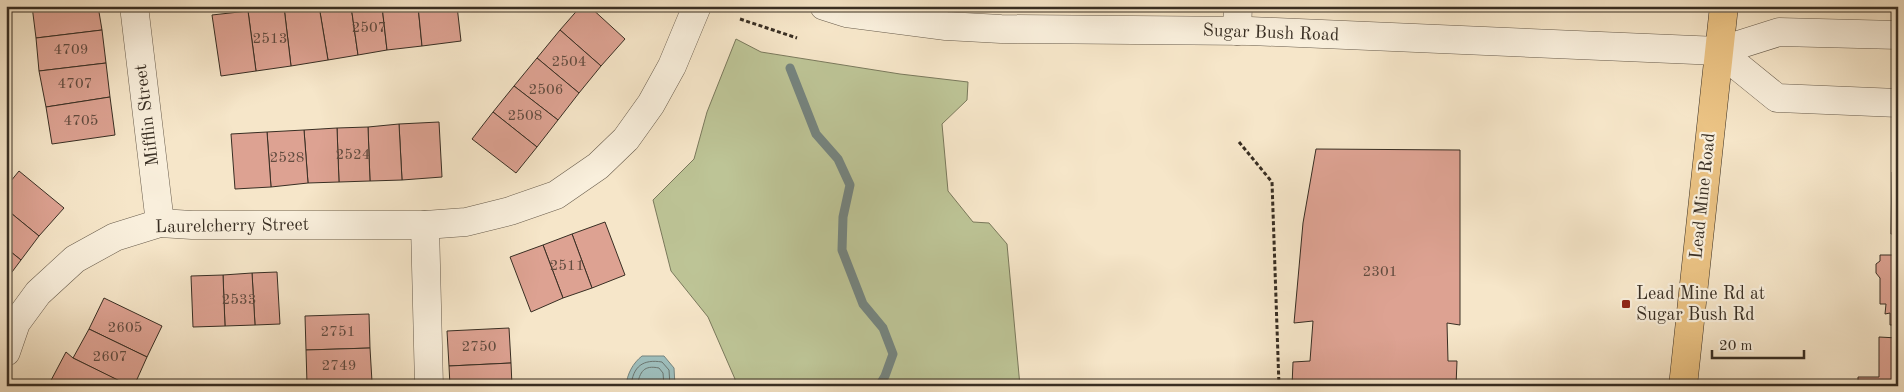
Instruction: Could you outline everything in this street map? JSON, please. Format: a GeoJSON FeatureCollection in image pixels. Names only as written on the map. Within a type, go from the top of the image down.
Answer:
{"type":"FeatureCollection","features":[{"type":"Feature","properties":{"kind":"main road","name":"Lead Mine Road"},"geometry":{"type":"LineString","coordinates":[[1683,386],[1724,6]]}},
{"type":"Feature","properties":{"kind":"street","name":"Mifflin Street"},"geometry":{"type":"LineString","coordinates":[[134,6],[160,223]]}},
{"type":"Feature","properties":{"kind":"street","name":"Laurelcherry Street"},"geometry":{"type":"LineString","coordinates":[[6,352],[16,324],[32,301],[42,288],[75,259],[115,237],[160,223],[192,225],[425,225],[466,222],[510,211],[556,195],[598,166],[626,139],[651,104],[672,66],[697,6]]}},
{"type":"Feature","properties":{"kind":"street","name":"Sugar Bush Road"},"geometry":{"type":"LineString","coordinates":[[824,6],[846,13],[946,26],[1001,29],[1191,18],[1238,18],[1718,51],[1779,32],[1898,35]]}},
{"type":"Feature","properties":{"kind":"street"},"geometry":{"type":"LineString","coordinates":[[1718,51],[1777,98],[1898,103]]}},
{"type":"Feature","properties":{"kind":"street"},"geometry":{"type":"LineString","coordinates":[[425,225],[429,386]]}},
{"type":"Feature","properties":{"kind":"path"},"geometry":{"type":"LineString","coordinates":[[740,19],[798,38]]}},
{"type":"Feature","properties":{"kind":"path"},"geometry":{"type":"LineString","coordinates":[[1239,142],[1272,182],[1279,386]]}},
{"type":"Feature","properties":{"kind":"green space"},"geometry":{"type":"Polygon","coordinates":[[[736,39],[761,52],[900,74],[968,82],[967,100],[942,124],[948,191],[973,222],[989,223],[1007,244],[1020,386],[734,386],[735,379],[708,317],[671,271],[653,200],[694,159],[707,112],[736,39]]]}},
{"type":"Feature","properties":{"kind":"water"},"geometry":{"type":"Polygon","coordinates":[[[642,356],[664,356],[674,368],[675,386],[626,386],[631,369],[642,356]]]}},
{"type":"Feature","properties":{"kind":"building"},"geometry":{"type":"Polygon","coordinates":[[[32,6],[98,6],[102,30],[36,38],[32,6]]]}},
{"type":"Feature","properties":{"kind":"building"},"geometry":{"type":"Polygon","coordinates":[[[319,6],[351,6],[358,55],[328,60],[319,6]]]}},
{"type":"Feature","properties":{"kind":"building"},"geometry":{"type":"Polygon","coordinates":[[[319,6],[328,60],[291,66],[284,7],[319,6]]]}},
{"type":"Feature","properties":{"kind":"building"},"geometry":{"type":"Polygon","coordinates":[[[351,6],[382,6],[387,50],[358,55],[351,6]]]}},
{"type":"Feature","properties":{"kind":"building"},"geometry":{"type":"Polygon","coordinates":[[[382,6],[418,6],[422,46],[387,50],[382,6]]]}},
{"type":"Feature","properties":{"kind":"building"},"geometry":{"type":"Polygon","coordinates":[[[418,6],[457,6],[461,41],[422,46],[418,6]]]}},
{"type":"Feature","properties":{"kind":"building"},"geometry":{"type":"Polygon","coordinates":[[[581,6],[589,6],[625,39],[601,66],[560,30],[581,6]]]}},
{"type":"Feature","properties":{"kind":"building"},"geometry":{"type":"Polygon","coordinates":[[[284,7],[291,66],[256,71],[248,11],[284,7]]]}},
{"type":"Feature","properties":{"kind":"building"},"geometry":{"type":"Polygon","coordinates":[[[248,11],[256,71],[221,76],[212,15],[248,11]]]}},
{"type":"Feature","properties":{"kind":"building"},"geometry":{"type":"Polygon","coordinates":[[[102,30],[106,63],[39,71],[36,38],[102,30]]]}},
{"type":"Feature","properties":{"kind":"building"},"geometry":{"type":"Polygon","coordinates":[[[560,30],[601,66],[579,93],[537,58],[560,30]]]}},
{"type":"Feature","properties":{"kind":"building"},"geometry":{"type":"Polygon","coordinates":[[[537,58],[579,93],[558,120],[514,86],[537,58]]]}},
{"type":"Feature","properties":{"kind":"building"},"geometry":{"type":"Polygon","coordinates":[[[106,63],[110,97],[46,107],[39,71],[106,63]]]}},
{"type":"Feature","properties":{"kind":"building"},"geometry":{"type":"Polygon","coordinates":[[[514,86],[558,120],[537,147],[493,112],[514,86]]]}},
{"type":"Feature","properties":{"kind":"building"},"geometry":{"type":"Polygon","coordinates":[[[110,97],[115,135],[52,144],[46,107],[110,97]]]}},
{"type":"Feature","properties":{"kind":"building"},"geometry":{"type":"Polygon","coordinates":[[[493,112],[537,147],[516,173],[472,139],[493,112]]]}},
{"type":"Feature","properties":{"kind":"building"},"geometry":{"type":"Polygon","coordinates":[[[439,122],[442,177],[402,180],[399,124],[439,122]]]}},
{"type":"Feature","properties":{"kind":"building"},"geometry":{"type":"Polygon","coordinates":[[[399,124],[402,180],[370,181],[368,127],[399,124]]]}},
{"type":"Feature","properties":{"kind":"building"},"geometry":{"type":"Polygon","coordinates":[[[368,127],[370,181],[339,182],[337,128],[368,127]]]}},
{"type":"Feature","properties":{"kind":"building"},"geometry":{"type":"Polygon","coordinates":[[[337,128],[339,182],[308,183],[304,130],[337,128]]]}},
{"type":"Feature","properties":{"kind":"building"},"geometry":{"type":"Polygon","coordinates":[[[304,130],[308,183],[271,187],[267,132],[304,130]]]}},
{"type":"Feature","properties":{"kind":"building"},"geometry":{"type":"Polygon","coordinates":[[[267,132],[271,187],[235,189],[231,134],[267,132]]]}},
{"type":"Feature","properties":{"kind":"building"},"geometry":{"type":"Polygon","coordinates":[[[1316,149],[1460,150],[1460,325],[1447,323],[1448,361],[1457,361],[1456,386],[1292,386],[1293,362],[1310,361],[1313,321],[1294,323],[1303,223],[1316,149]]]}},
{"type":"Feature","properties":{"kind":"building"},"geometry":{"type":"Polygon","coordinates":[[[19,171],[64,208],[39,236],[6,209],[6,187],[19,171]]]}},
{"type":"Feature","properties":{"kind":"building"},"geometry":{"type":"Polygon","coordinates":[[[1892,172],[1898,172],[1898,234],[1891,234],[1892,172]]]}},
{"type":"Feature","properties":{"kind":"building"},"geometry":{"type":"Polygon","coordinates":[[[6,209],[39,236],[21,260],[6,248],[6,209]]]}},
{"type":"Feature","properties":{"kind":"building"},"geometry":{"type":"Polygon","coordinates":[[[605,222],[625,275],[592,288],[572,234],[605,222]]]}},
{"type":"Feature","properties":{"kind":"building"},"geometry":{"type":"Polygon","coordinates":[[[572,234],[592,288],[563,298],[543,245],[572,234]]]}},
{"type":"Feature","properties":{"kind":"building"},"geometry":{"type":"Polygon","coordinates":[[[543,245],[563,298],[531,312],[510,257],[543,245]]]}},
{"type":"Feature","properties":{"kind":"building"},"geometry":{"type":"Polygon","coordinates":[[[6,248],[21,260],[6,280],[6,248]]]}},
{"type":"Feature","properties":{"kind":"building"},"geometry":{"type":"Polygon","coordinates":[[[1880,255],[1898,255],[1898,325],[1890,325],[1890,313],[1885,314],[1886,304],[1880,304],[1880,278],[1876,273],[1876,264],[1880,261],[1880,255]]]}},
{"type":"Feature","properties":{"kind":"building"},"geometry":{"type":"Polygon","coordinates":[[[277,272],[280,324],[255,325],[252,273],[277,272]]]}},
{"type":"Feature","properties":{"kind":"building"},"geometry":{"type":"Polygon","coordinates":[[[252,273],[255,325],[225,326],[223,275],[252,273]]]}},
{"type":"Feature","properties":{"kind":"building"},"geometry":{"type":"Polygon","coordinates":[[[223,275],[225,326],[193,327],[191,276],[223,275]]]}},
{"type":"Feature","properties":{"kind":"building"},"geometry":{"type":"Polygon","coordinates":[[[104,298],[162,326],[147,357],[89,329],[104,298]]]}},
{"type":"Feature","properties":{"kind":"building"},"geometry":{"type":"Polygon","coordinates":[[[369,314],[370,348],[306,350],[305,316],[369,314]]]}},
{"type":"Feature","properties":{"kind":"building"},"geometry":{"type":"Polygon","coordinates":[[[509,328],[511,363],[449,366],[447,331],[509,328]]]}},
{"type":"Feature","properties":{"kind":"building"},"geometry":{"type":"Polygon","coordinates":[[[89,329],[147,357],[134,386],[129,386],[73,358],[89,329]]]}},
{"type":"Feature","properties":{"kind":"building"},"geometry":{"type":"Polygon","coordinates":[[[1879,337],[1898,338],[1898,386],[1858,386],[1858,377],[1879,377],[1879,337]]]}},
{"type":"Feature","properties":{"kind":"building"},"geometry":{"type":"Polygon","coordinates":[[[370,348],[372,382],[307,384],[306,350],[370,348]]]}},
{"type":"Feature","properties":{"kind":"building"},"geometry":{"type":"Polygon","coordinates":[[[66,352],[73,358],[124,383],[122,386],[48,386],[66,352]]]}},
{"type":"Feature","properties":{"kind":"building"},"geometry":{"type":"Polygon","coordinates":[[[511,363],[512,386],[450,386],[449,366],[511,363]]]}},
{"type":"Feature","properties":{"kind":"building"},"geometry":{"type":"Polygon","coordinates":[[[372,382],[372,386],[307,386],[307,384],[372,382]]]}},
{"type":"Feature","properties":{"kind":"waterway"},"geometry":{"type":"LineString","coordinates":[[790,68],[816,134],[838,159],[850,185],[843,217],[842,250],[863,304],[883,328],[893,354],[879,386]]}},
{"type":"Feature","properties":{"kind":"place","name":"Lead Mine Rd at Sugar Bush Rd"},"geometry":{"type":"Point","coordinates":[1626,304]}}]}
